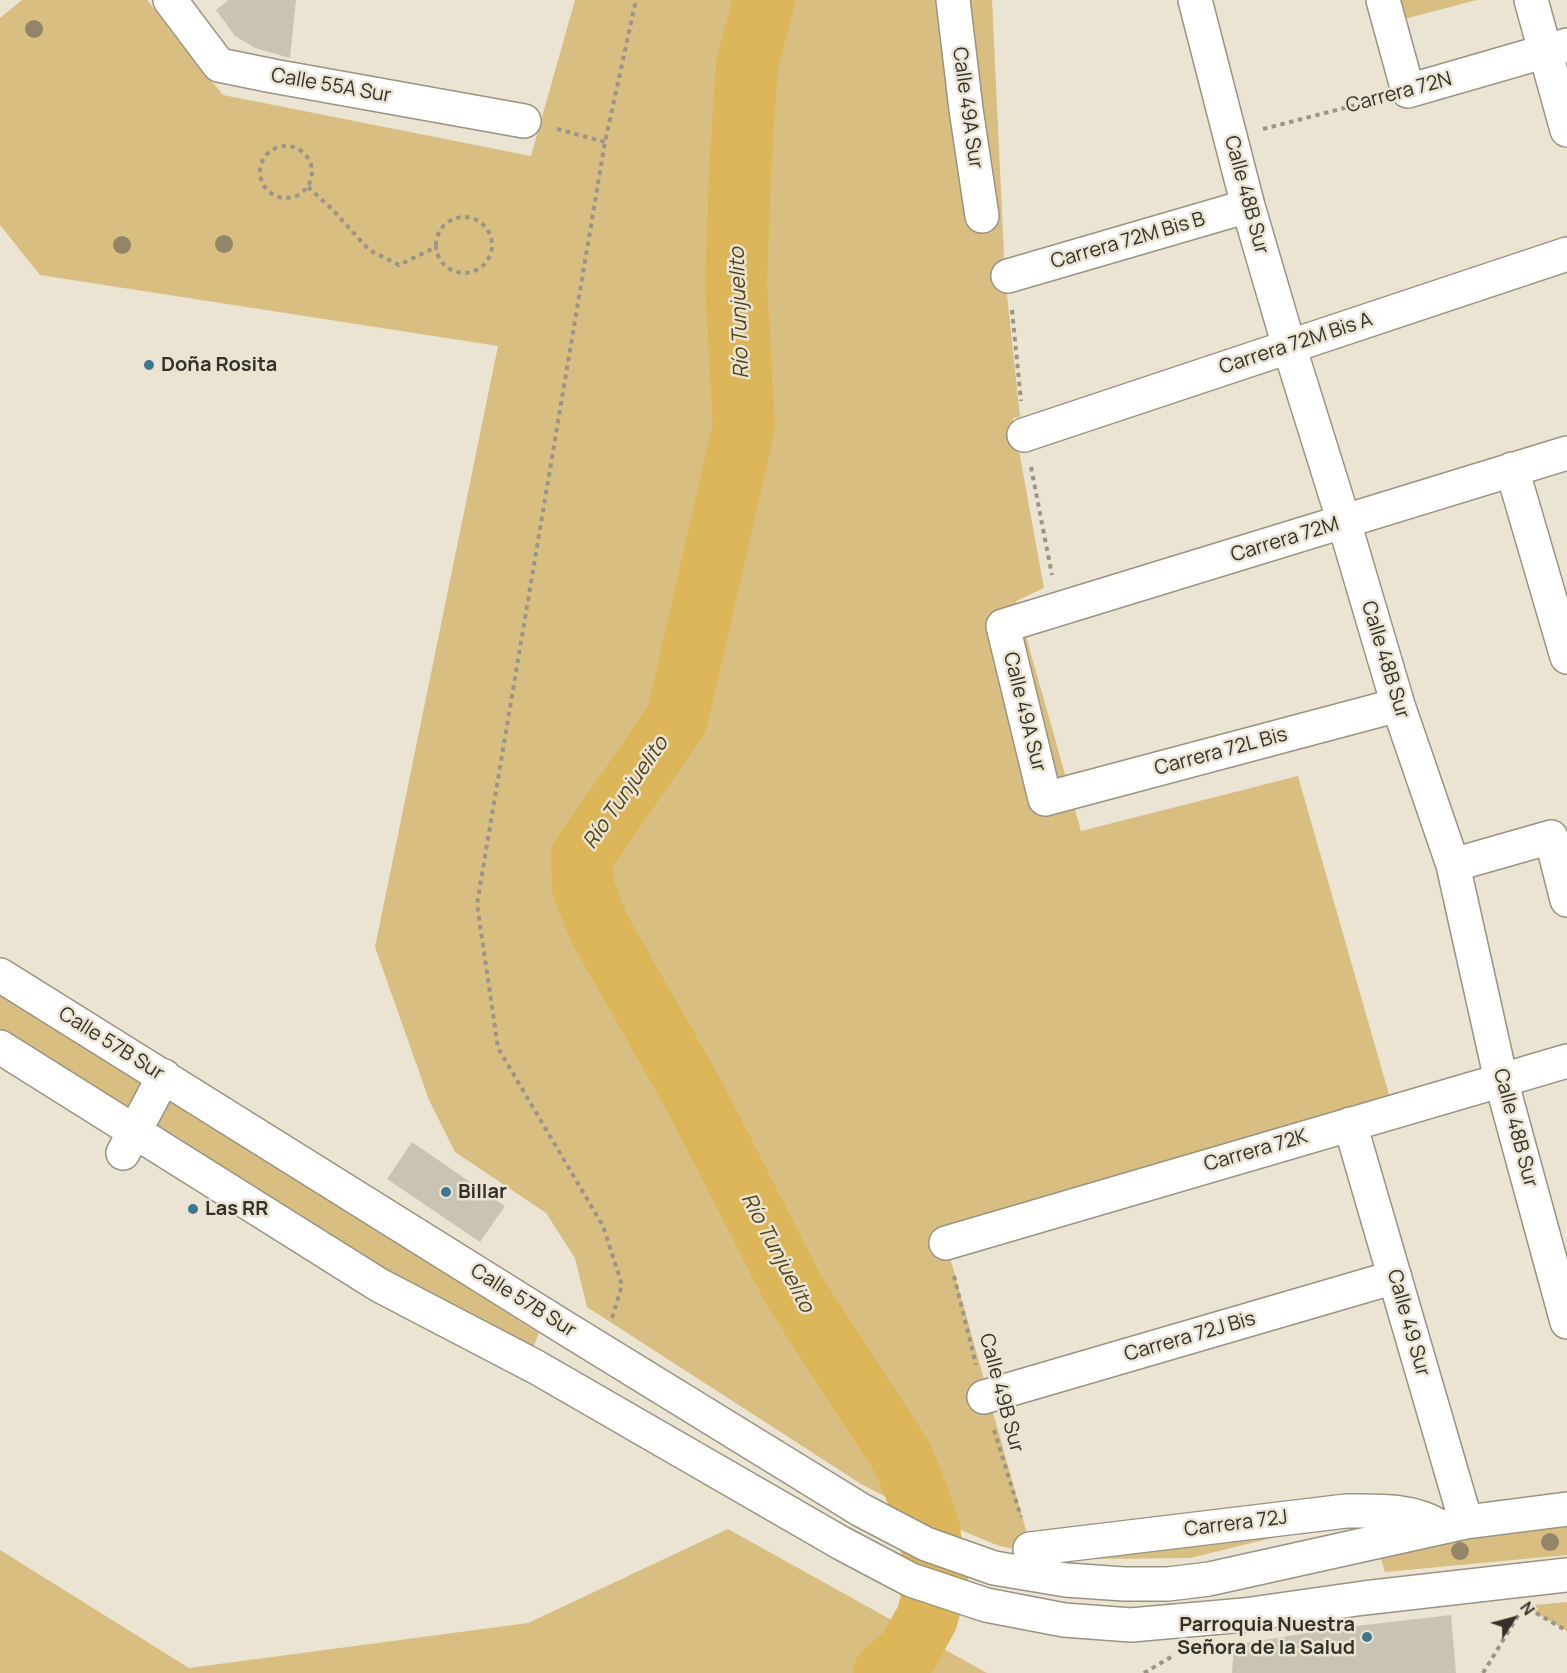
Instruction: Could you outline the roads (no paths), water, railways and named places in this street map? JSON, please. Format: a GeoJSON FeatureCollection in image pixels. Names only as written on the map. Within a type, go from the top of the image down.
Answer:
{"type":"FeatureCollection","features":[{"type":"Feature","properties":{"kind":"street","name":"Calle 55A Sur"},"geometry":{"type":"LineString","coordinates":[[170,0],[219,65],[524,121]]}},
{"type":"Feature","properties":{"kind":"street","name":"Calle 49A Sur"},"geometry":{"type":"LineString","coordinates":[[953,0],[982,216]]}},
{"type":"Feature","properties":{"kind":"street","name":"Calle 48B Sur"},"geometry":{"type":"LineString","coordinates":[[1195,0],[1248,206],[1289,346],[1398,705],[1453,866],[1501,1080],[1567,1322]]}},
{"type":"Feature","properties":{"kind":"street","name":"Carrera 72N"},"geometry":{"type":"LineString","coordinates":[[1383,0],[1408,91],[1556,48]]}},
{"type":"Feature","properties":{"kind":"street"},"geometry":{"type":"LineString","coordinates":[[1531,0],[1556,48],[1567,130]]}},
{"type":"Feature","properties":{"kind":"street","name":"Carrera 72M Bis B"},"geometry":{"type":"LineString","coordinates":[[1008,276],[1248,206]]}},
{"type":"Feature","properties":{"kind":"street","name":"Carrera 72M Bis A"},"geometry":{"type":"LineString","coordinates":[[1024,435],[1567,254]]}},
{"type":"Feature","properties":{"kind":"street","name":"Carrera 72M"},"geometry":{"type":"LineString","coordinates":[[1003,626],[1567,453]]}},
{"type":"Feature","properties":{"kind":"street"},"geometry":{"type":"LineString","coordinates":[[1512,469],[1567,657]]}},
{"type":"Feature","properties":{"kind":"street","name":"Calle 49A Sur"},"geometry":{"type":"LineString","coordinates":[[1003,626],[1045,799]]}},
{"type":"Feature","properties":{"kind":"street","name":"Carrera 72L Bis"},"geometry":{"type":"LineString","coordinates":[[1045,799],[1398,705]]}},
{"type":"Feature","properties":{"kind":"street"},"geometry":{"type":"LineString","coordinates":[[1453,866],[1551,837],[1567,900]]}},
{"type":"Feature","properties":{"kind":"street","name":"Calle 57B Sur"},"geometry":{"type":"LineString","coordinates":[[0,975],[861,1510],[926,1544],[994,1568],[1066,1580],[1168,1584],[1209,1579],[1453,1525]]}},
{"type":"Feature","properties":{"kind":"street"},"geometry":{"type":"LineString","coordinates":[[0,1047],[129,1142],[379,1285],[536,1367],[841,1543],[912,1580],[986,1605],[1064,1620],[1131,1624],[1179,1622],[1567,1575]]}},
{"type":"Feature","properties":{"kind":"street","name":"Carrera 72K"},"geometry":{"type":"LineString","coordinates":[[946,1243],[1567,1060]]}},
{"type":"Feature","properties":{"kind":"street"},"geometry":{"type":"LineString","coordinates":[[129,1142],[164,1076]]}},
{"type":"Feature","properties":{"kind":"street","name":"Calle 49 Sur"},"geometry":{"type":"LineString","coordinates":[[1350,1124],[1395,1277],[1453,1525]]}},
{"type":"Feature","properties":{"kind":"street","name":"Carrera 72J Bis"},"geometry":{"type":"LineString","coordinates":[[984,1396],[1395,1277]]}},
{"type":"Feature","properties":{"kind":"street"},"geometry":{"type":"LineString","coordinates":[[1453,1525],[1567,1509]]}},
{"type":"Feature","properties":{"kind":"street","name":"Carrera 72J"},"geometry":{"type":"LineString","coordinates":[[1030,1549],[1346,1511],[1382,1511],[1413,1515],[1453,1525]]}},
{"type":"Feature","properties":{"kind":"waterway","name":"Río Tunjuelito"},"geometry":{"type":"LineString","coordinates":[[764,0],[747,65],[740,171],[736,284],[744,426],[677,719],[582,856],[583,887],[599,928],[695,1097],[793,1289],[902,1457],[919,1498],[929,1530],[937,1579],[927,1618],[908,1652],[884,1673]]}},
{"type":"Feature","properties":{"kind":"place","name":"Doña Rosita"},"geometry":{"type":"Point","coordinates":[149,365]}},
{"type":"Feature","properties":{"kind":"place","name":"Billar"},"geometry":{"type":"Point","coordinates":[446,1192]}},
{"type":"Feature","properties":{"kind":"place","name":"Las RR"},"geometry":{"type":"Point","coordinates":[193,1209]}},
{"type":"Feature","properties":{"kind":"place","name":"Parroquia Nuestra Señora de la Salud"},"geometry":{"type":"Point","coordinates":[1367,1637]}}]}
